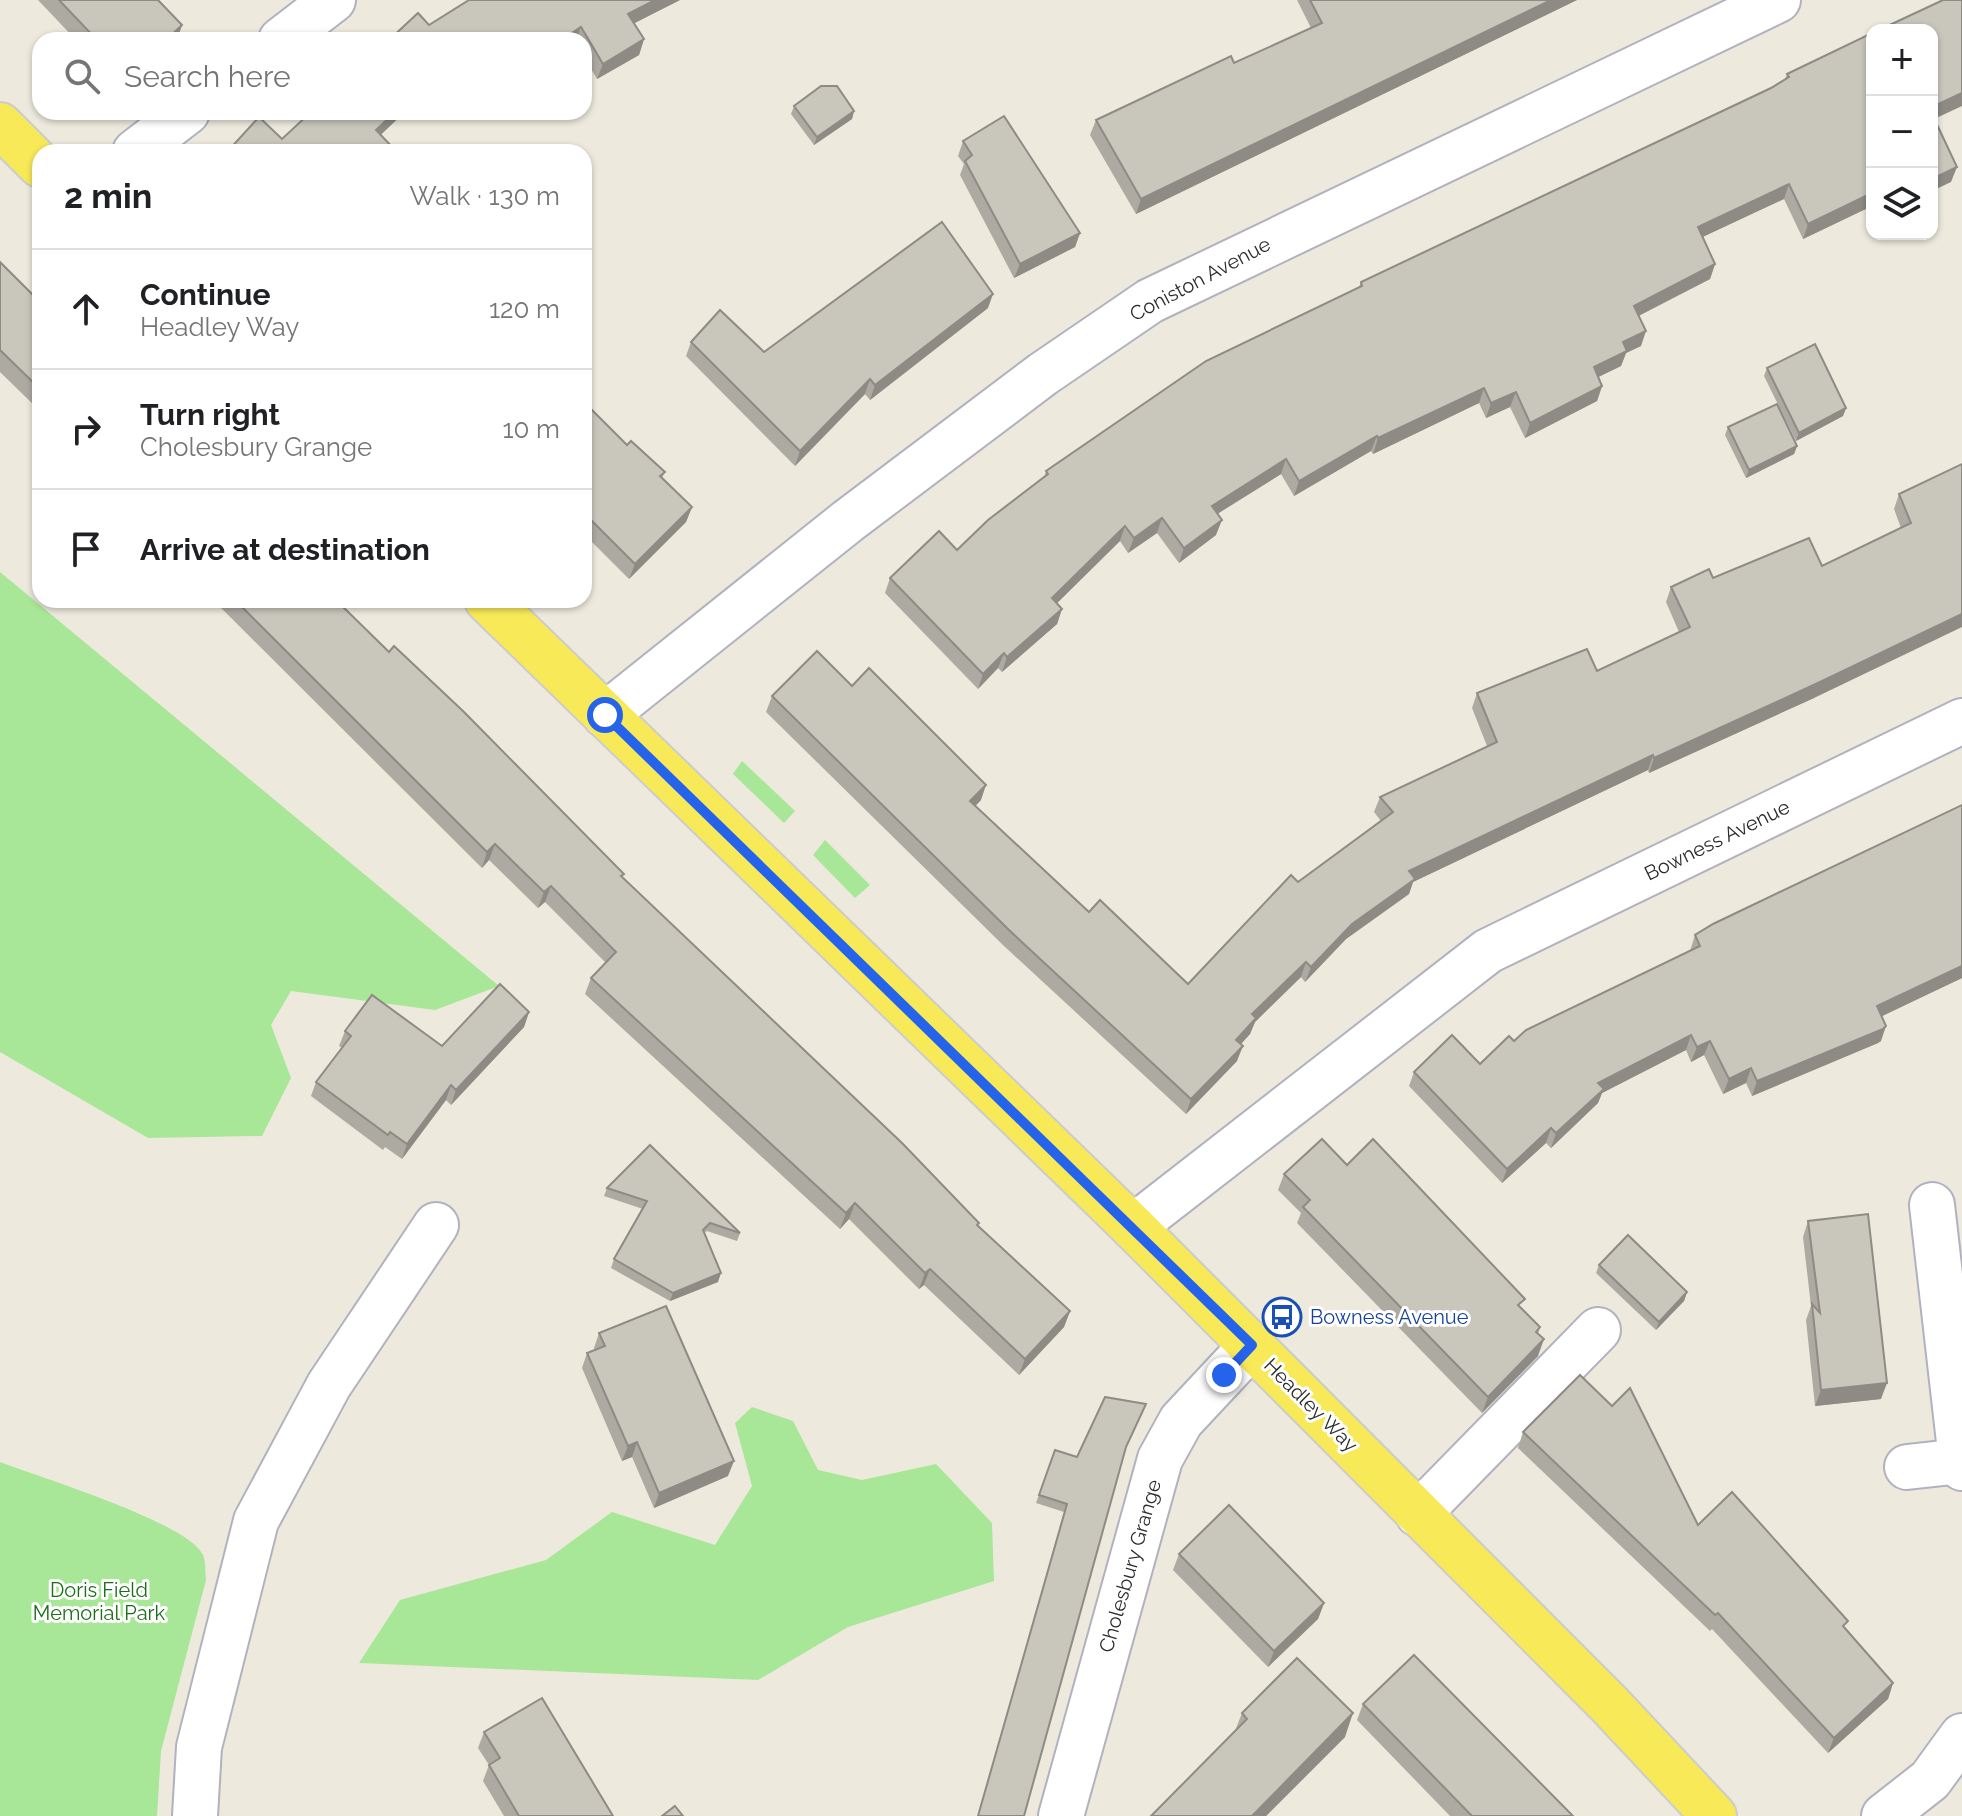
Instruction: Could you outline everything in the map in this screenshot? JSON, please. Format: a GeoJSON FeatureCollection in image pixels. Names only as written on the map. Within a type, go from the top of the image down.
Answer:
{"type":"FeatureCollection","features":[{"type":"Feature","properties":{"kind":"main road"},"geometry":{"type":"LineString","coordinates":[[0,125],[32,157]]}},
{"type":"Feature","properties":{"kind":"main road","name":"Headley Way"},"geometry":{"type":"LineString","coordinates":[[495,608],[1133,1227],[1610,1705],[1714,1816]]}},
{"type":"Feature","properties":{"kind":"street"},"geometry":{"type":"LineString","coordinates":[[291,32],[333,0]]}},
{"type":"Feature","properties":{"kind":"street","name":"Coniston Avenue"},"geometry":{"type":"LineString","coordinates":[[605,715],[848,521],[1043,374],[1150,301],[1778,0]]}},
{"type":"Feature","properties":{"kind":"street"},"geometry":{"type":"LineString","coordinates":[[145,144],[177,120]]}},
{"type":"Feature","properties":{"kind":"street","name":"Bowness Avenue"},"geometry":{"type":"LineString","coordinates":[[1133,1227],[1488,951],[1962,721]]}},
{"type":"Feature","properties":{"kind":"street"},"geometry":{"type":"LineString","coordinates":[[1932,1205],[1962,1468]]}},
{"type":"Feature","properties":{"kind":"street"},"geometry":{"type":"LineString","coordinates":[[195,1816],[199,1747],[256,1521],[329,1385],[436,1225]]}},
{"type":"Feature","properties":{"kind":"street"},"geometry":{"type":"LineString","coordinates":[[1418,1514],[1598,1330]]}},
{"type":"Feature","properties":{"kind":"street","name":"Cholesbury Grange"},"geometry":{"type":"LineString","coordinates":[[1061,1816],[1160,1459],[1181,1421],[1252,1345]]}},
{"type":"Feature","properties":{"kind":"street"},"geometry":{"type":"LineString","coordinates":[[1907,1467],[1961,1461]]}},
{"type":"Feature","properties":{"kind":"street"},"geometry":{"type":"LineString","coordinates":[[1884,1816],[1930,1780],[1962,1736]]}},
{"type":"Feature","properties":{"kind":"green space"},"geometry":{"type":"Polygon","coordinates":[[[0,572],[32,599],[32,608],[43,608],[499,986],[435,1010],[291,991],[271,1025],[291,1078],[262,1136],[148,1138],[0,1052],[0,572]]]}},
{"type":"Feature","properties":{"kind":"green space"},"geometry":{"type":"Polygon","coordinates":[[[742,761],[795,811],[784,823],[733,774],[742,761]]]}},
{"type":"Feature","properties":{"kind":"green space"},"geometry":{"type":"Polygon","coordinates":[[[825,840],[870,885],[855,898],[813,855],[825,840]]]}},
{"type":"Feature","properties":{"kind":"green space"},"geometry":{"type":"Polygon","coordinates":[[[752,1407],[793,1421],[818,1470],[862,1480],[936,1464],[992,1523],[994,1581],[848,1627],[758,1680],[359,1663],[400,1600],[546,1560],[612,1512],[715,1545],[752,1486],[735,1423],[752,1407]]]}},
{"type":"Feature","properties":{"kind":"green space","name":"Doris Field Memorial Park"},"geometry":{"type":"Polygon","coordinates":[[[0,1462],[143,1515],[192,1542],[203,1555],[206,1580],[161,1751],[157,1816],[0,1816],[0,1462]]]}},
{"type":"Feature","properties":{"kind":"building"},"geometry":{"type":"Polygon","coordinates":[[[59,0],[158,0],[182,25],[175,32],[89,32],[59,0]]]}},
{"type":"Feature","properties":{"kind":"building"},"geometry":{"type":"Polygon","coordinates":[[[469,0],[655,0],[628,14],[644,39],[603,64],[592,46],[592,32],[584,32],[581,27],[573,32],[398,32],[418,13],[429,25],[469,0]]]}},
{"type":"Feature","properties":{"kind":"building"},"geometry":{"type":"Polygon","coordinates":[[[1310,0],[1551,0],[1141,199],[1096,120],[1231,56],[1234,63],[1322,23],[1310,0]]]}},
{"type":"Feature","properties":{"kind":"building"},"geometry":{"type":"Polygon","coordinates":[[[1943,0],[1962,0],[1962,93],[1938,104],[1938,24],[1892,24],[1943,0]]]}},
{"type":"Feature","properties":{"kind":"building"},"geometry":{"type":"Polygon","coordinates":[[[1866,36],[1866,196],[1808,224],[1789,184],[1698,227],[1715,264],[1634,306],[1646,331],[1623,342],[1627,351],[1594,367],[1602,386],[1530,423],[1516,392],[1491,403],[1484,388],[1377,436],[1299,481],[1286,459],[1212,506],[1222,520],[1184,548],[1162,518],[1134,538],[1125,526],[1052,598],[1062,609],[1007,657],[1004,653],[983,674],[890,578],[939,531],[957,550],[988,520],[1048,474],[1046,471],[1206,361],[1362,286],[1361,282],[1771,88],[1789,77],[1787,74],[1866,36]]]}},
{"type":"Feature","properties":{"kind":"building"},"geometry":{"type":"Polygon","coordinates":[[[821,86],[837,86],[854,111],[817,137],[794,106],[821,86]]]}},
{"type":"Feature","properties":{"kind":"building"},"geometry":{"type":"Polygon","coordinates":[[[1004,116],[1080,233],[1020,264],[965,161],[972,155],[963,141],[1004,116]]]}},
{"type":"Feature","properties":{"kind":"building"},"geometry":{"type":"Polygon","coordinates":[[[256,120],[262,120],[282,139],[302,120],[387,120],[376,130],[389,144],[234,144],[256,120]]]}},
{"type":"Feature","properties":{"kind":"building"},"geometry":{"type":"Polygon","coordinates":[[[1938,127],[1957,167],[1938,176],[1938,127]]]}},
{"type":"Feature","properties":{"kind":"building"},"geometry":{"type":"Polygon","coordinates":[[[942,222],[993,294],[875,385],[870,379],[800,451],[691,342],[720,310],[764,352],[942,222]]]}},
{"type":"Feature","properties":{"kind":"building"},"geometry":{"type":"Polygon","coordinates":[[[0,262],[32,294],[32,381],[0,350],[0,262]]]}},
{"type":"Feature","properties":{"kind":"building"},"geometry":{"type":"Polygon","coordinates":[[[1815,344],[1846,408],[1799,433],[1767,368],[1815,344]]]}},
{"type":"Feature","properties":{"kind":"building"},"geometry":{"type":"Polygon","coordinates":[[[1777,404],[1797,446],[1749,470],[1728,427],[1777,404]]]}},
{"type":"Feature","properties":{"kind":"building"},"geometry":{"type":"Polygon","coordinates":[[[592,410],[627,445],[631,441],[665,472],[660,476],[692,507],[635,564],[592,521],[592,410]]]}},
{"type":"Feature","properties":{"kind":"building"},"geometry":{"type":"Polygon","coordinates":[[[1962,464],[1962,614],[1409,871],[1415,879],[1352,924],[1311,967],[1306,962],[1252,1014],[1256,1018],[1236,1040],[1243,1046],[1191,1099],[1010,931],[772,696],[817,651],[852,686],[869,668],[986,785],[970,801],[1089,912],[1100,900],[1188,984],[1291,875],[1298,882],[1393,812],[1380,797],[1497,742],[1477,693],[1587,649],[1597,671],[1690,627],[1671,587],[1709,569],[1713,578],[1809,538],[1822,566],[1911,523],[1899,494],[1962,464]]]}},
{"type":"Feature","properties":{"kind":"building"},"geometry":{"type":"Polygon","coordinates":[[[243,608],[344,608],[389,652],[394,646],[463,711],[624,874],[621,876],[902,1143],[979,1223],[977,1225],[1070,1311],[1025,1359],[930,1269],[925,1273],[855,1203],[846,1213],[591,978],[616,952],[551,886],[544,892],[495,844],[487,852],[243,608]]]}},
{"type":"Feature","properties":{"kind":"building"},"geometry":{"type":"Polygon","coordinates":[[[1962,805],[1962,966],[1877,1006],[1886,1026],[1883,1029],[1757,1081],[1751,1068],[1729,1079],[1710,1041],[1697,1047],[1691,1035],[1598,1083],[1604,1089],[1556,1133],[1551,1128],[1507,1169],[1414,1072],[1452,1035],[1480,1064],[1509,1036],[1514,1041],[1526,1030],[1700,946],[1695,935],[1713,924],[1962,805]]]}},
{"type":"Feature","properties":{"kind":"building"},"geometry":{"type":"Polygon","coordinates":[[[500,984],[529,1012],[456,1090],[451,1085],[407,1144],[390,1132],[388,1135],[316,1082],[351,1036],[345,1031],[372,995],[442,1046],[500,984]]]}},
{"type":"Feature","properties":{"kind":"building"},"geometry":{"type":"Polygon","coordinates":[[[1322,1139],[1347,1165],[1373,1139],[1525,1299],[1518,1305],[1540,1327],[1536,1332],[1544,1339],[1488,1397],[1303,1207],[1310,1200],[1284,1174],[1322,1139]]]}},
{"type":"Feature","properties":{"kind":"building"},"geometry":{"type":"Polygon","coordinates":[[[650,1145],[740,1233],[710,1223],[703,1230],[721,1273],[673,1293],[614,1259],[647,1201],[607,1188],[650,1145]]]}},
{"type":"Feature","properties":{"kind":"building"},"geometry":{"type":"Polygon","coordinates":[[[1868,1214],[1887,1383],[1821,1390],[1812,1304],[1820,1313],[1808,1221],[1868,1214]]]}},
{"type":"Feature","properties":{"kind":"building"},"geometry":{"type":"Polygon","coordinates":[[[1628,1235],[1687,1292],[1659,1322],[1599,1265],[1628,1235]]]}},
{"type":"Feature","properties":{"kind":"building"},"geometry":{"type":"Polygon","coordinates":[[[666,1306],[734,1461],[659,1493],[637,1442],[628,1446],[587,1353],[605,1346],[599,1333],[666,1306]]]}},
{"type":"Feature","properties":{"kind":"building"},"geometry":{"type":"Polygon","coordinates":[[[1580,1375],[1612,1406],[1630,1388],[1698,1525],[1732,1492],[1848,1621],[1843,1626],[1893,1683],[1834,1738],[1718,1613],[1715,1615],[1523,1432],[1580,1375]]]}},
{"type":"Feature","properties":{"kind":"building"},"geometry":{"type":"Polygon","coordinates":[[[1105,1397],[1146,1404],[1126,1447],[1024,1816],[978,1816],[1067,1504],[1039,1495],[1055,1450],[1077,1457],[1105,1397]]]}},
{"type":"Feature","properties":{"kind":"building"},"geometry":{"type":"Polygon","coordinates":[[[1229,1505],[1324,1603],[1274,1651],[1179,1554],[1229,1505]]]}},
{"type":"Feature","properties":{"kind":"building"},"geometry":{"type":"Polygon","coordinates":[[[1414,1655],[1573,1816],[1472,1816],[1363,1704],[1414,1655]]]}},
{"type":"Feature","properties":{"kind":"building"},"geometry":{"type":"Polygon","coordinates":[[[1297,1658],[1353,1713],[1252,1816],[1151,1816],[1247,1719],[1242,1713],[1297,1658]]]}},
{"type":"Feature","properties":{"kind":"building"},"geometry":{"type":"Polygon","coordinates":[[[542,1698],[613,1816],[519,1816],[489,1765],[500,1758],[484,1732],[542,1698]]]}},
{"type":"Feature","properties":{"kind":"building"},"geometry":{"type":"Polygon","coordinates":[[[675,1806],[683,1816],[662,1816],[675,1806]]]}},
{"type":"Feature","properties":{"kind":"place","name":"Bowness Avenue"},"geometry":{"type":"Point","coordinates":[1282,1317]}},
{"type":"Feature","properties":{"kind":"route"},"geometry":{"type":"LineString","coordinates":[[605,715],[1252,1345],[1224,1375]]}}]}
